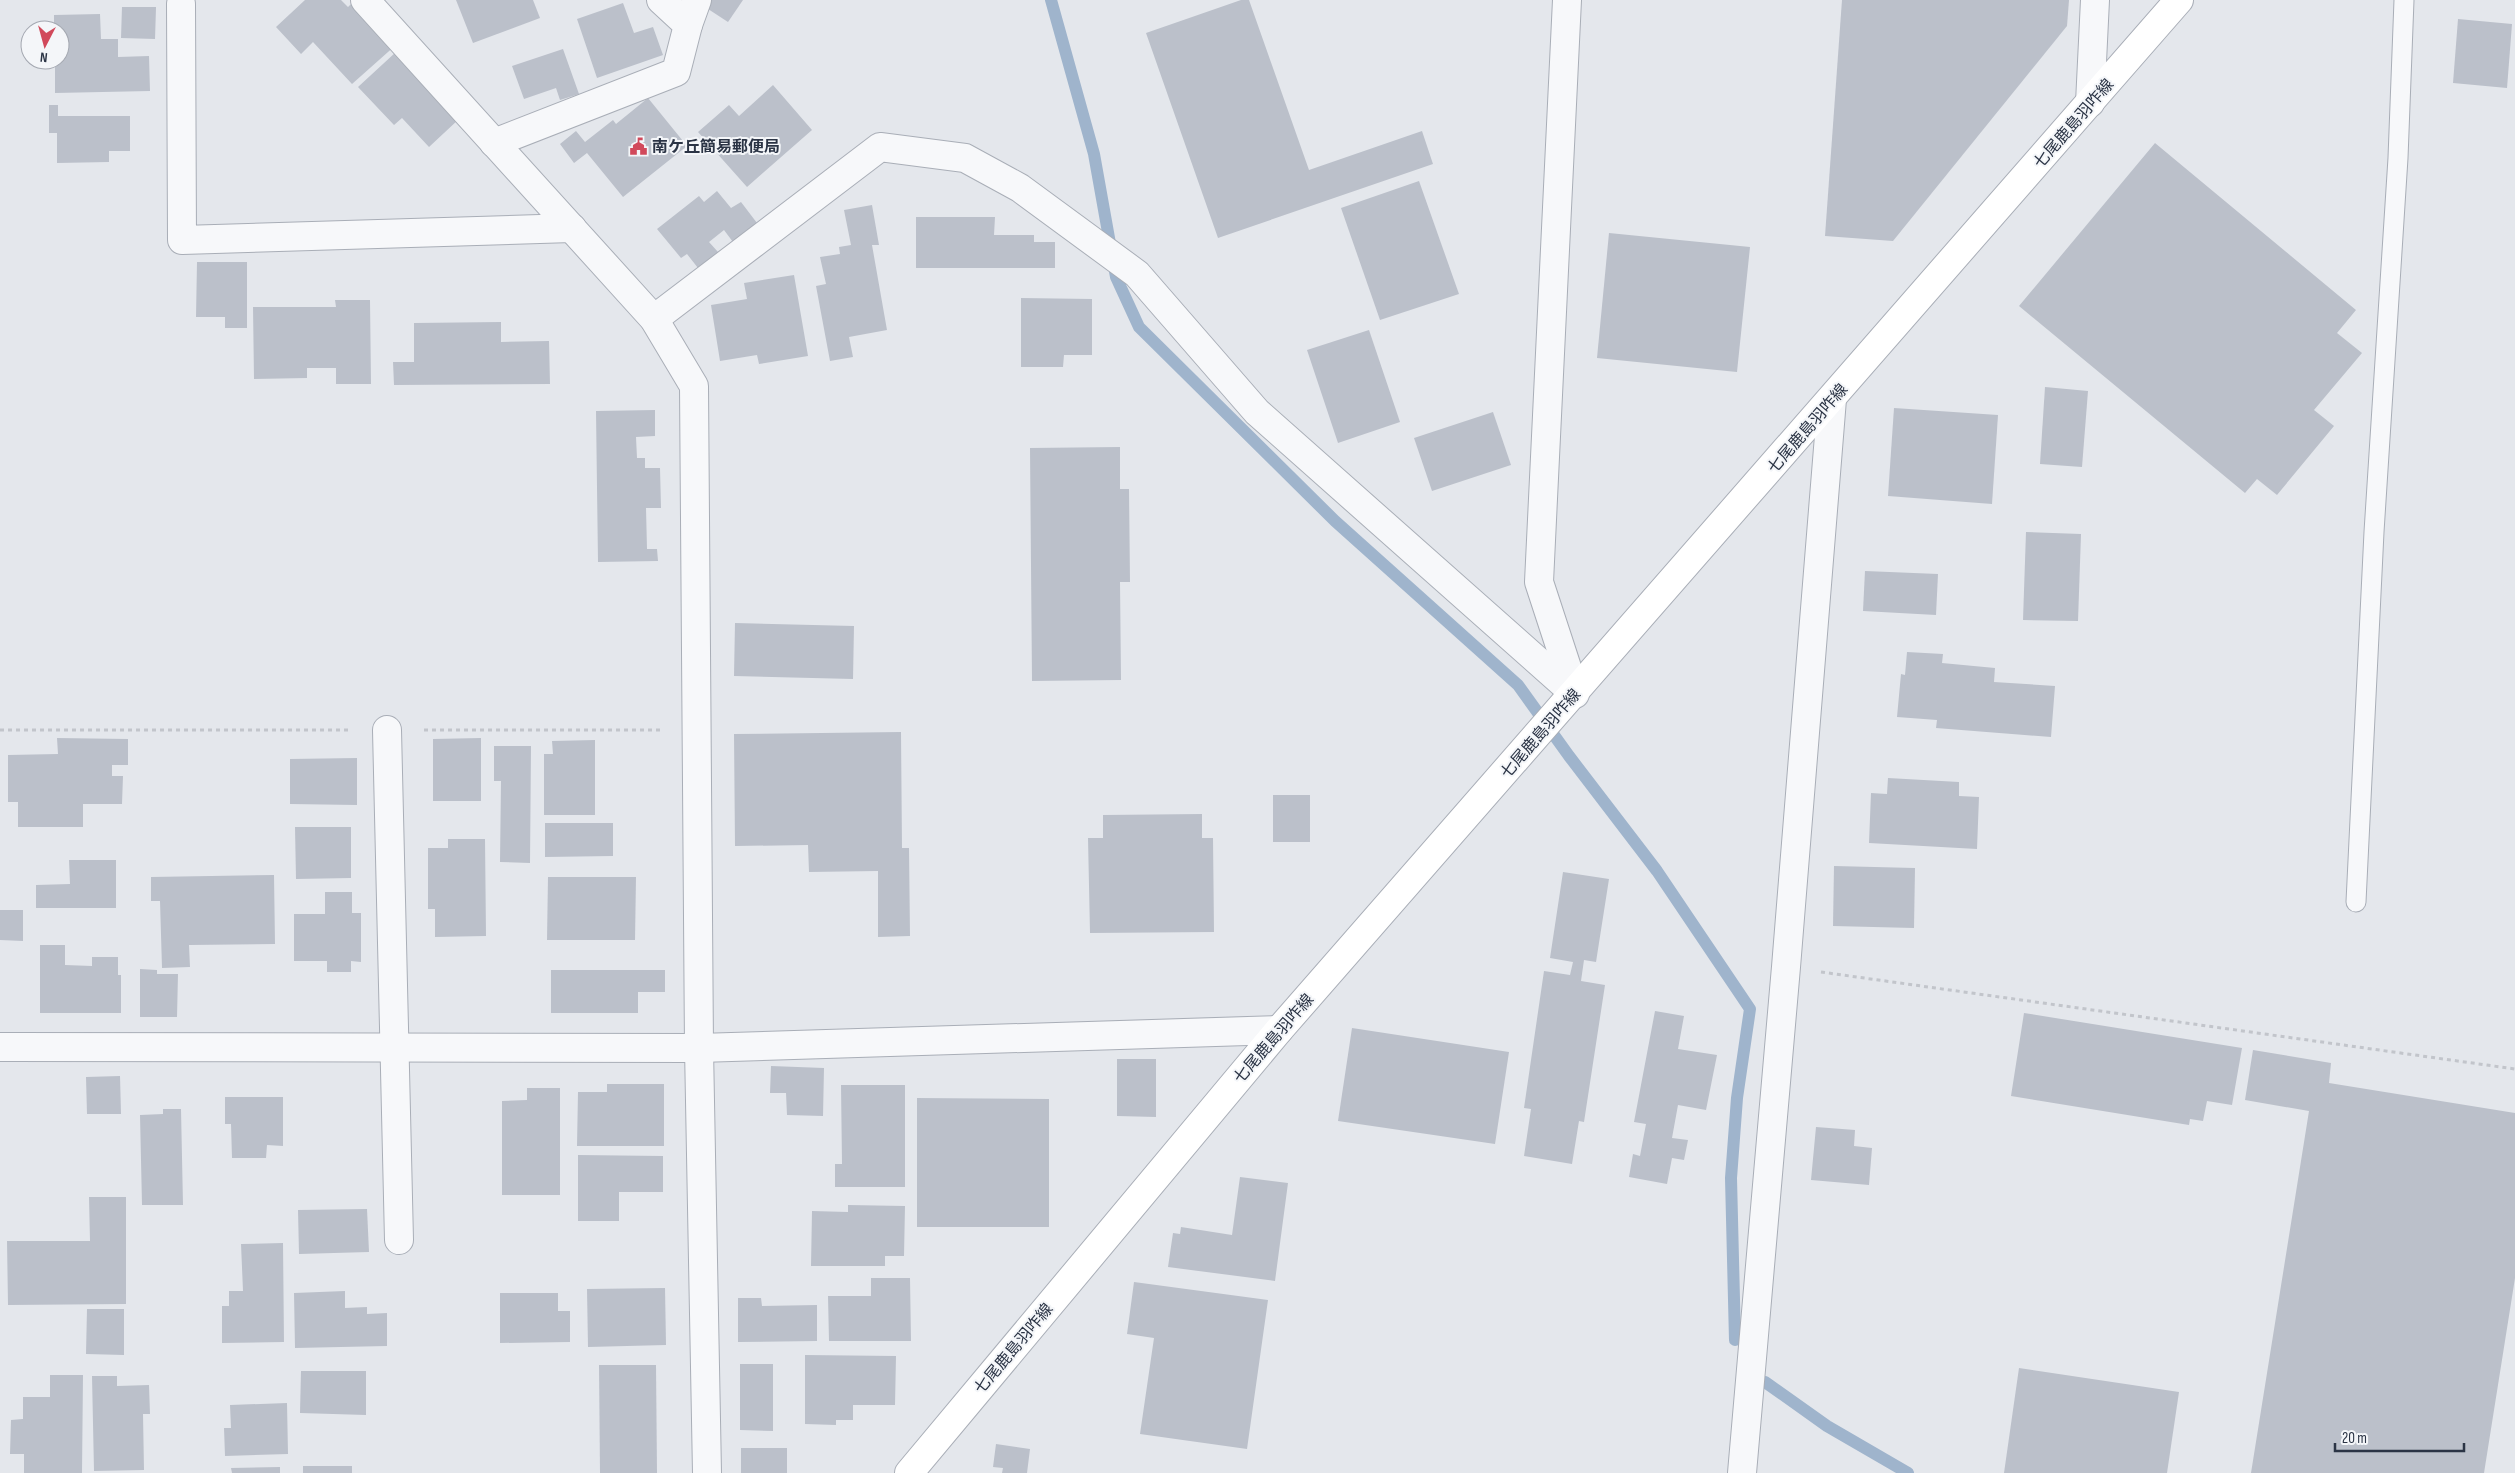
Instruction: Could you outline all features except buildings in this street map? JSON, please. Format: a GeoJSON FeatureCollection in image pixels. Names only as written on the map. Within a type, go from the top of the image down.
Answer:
{"type":"FeatureCollection","features":[{"type":"Feature","properties":{"kind":"main road","name":"七尾鹿島羽咋線"},"geometry":{"type":"LineString","coordinates":[[909,1473],[1280,1030],[1832,400],[2179,0]]}},
{"type":"Feature","properties":{"kind":"street"},"geometry":{"type":"LineString","coordinates":[[366,0],[654,319],[694,386],[699,1048],[707,1473]]}},
{"type":"Feature","properties":{"kind":"street"},"geometry":{"type":"LineString","coordinates":[[494,143],[676,72],[693,12],[661,0]]}},
{"type":"Feature","properties":{"kind":"street"},"geometry":{"type":"LineString","coordinates":[[1567,0],[1539,582],[1569,701]]}},
{"type":"Feature","properties":{"kind":"street"},"geometry":{"type":"LineString","coordinates":[[2090,103],[2095,0]]}},
{"type":"Feature","properties":{"kind":"street"},"geometry":{"type":"LineString","coordinates":[[181,4],[182,240],[572,228]]}},
{"type":"Feature","properties":{"kind":"street"},"geometry":{"type":"LineString","coordinates":[[654,319],[880,147],[965,158],[1020,188],[1137,274],[1257,412],[1569,701]]}},
{"type":"Feature","properties":{"kind":"street"},"geometry":{"type":"LineString","coordinates":[[1742,1473],[1786,968],[1832,400]]}},
{"type":"Feature","properties":{"kind":"street"},"geometry":{"type":"LineString","coordinates":[[387,730],[399,1240]]}},
{"type":"Feature","properties":{"kind":"street"},"geometry":{"type":"LineString","coordinates":[[0,1047],[699,1048],[1280,1030]]}},
{"type":"Feature","properties":{"kind":"lane"},"geometry":{"type":"LineString","coordinates":[[2356,902],[2374,532],[2398,158],[2404,0]]}},
{"type":"Feature","properties":{"kind":"path"},"geometry":{"type":"LineString","coordinates":[[1786,968],[2515,1069]]}},
{"type":"Feature","properties":{"kind":"waterway"},"geometry":{"type":"LineString","coordinates":[[1051,0],[1094,154],[1116,277],[1139,327],[1335,521],[1518,685],[1569,756],[1657,871],[1750,1009],[1737,1098],[1731,1178],[1735,1340]]}},
{"type":"Feature","properties":{"kind":"waterway"},"geometry":{"type":"LineString","coordinates":[[1765,1382],[1827,1426],[1908,1473]]}},
{"type":"Feature","properties":{"kind":"place","name":"南ケ丘簡易郵便局"},"geometry":{"type":"Point","coordinates":[638,146]}}]}
